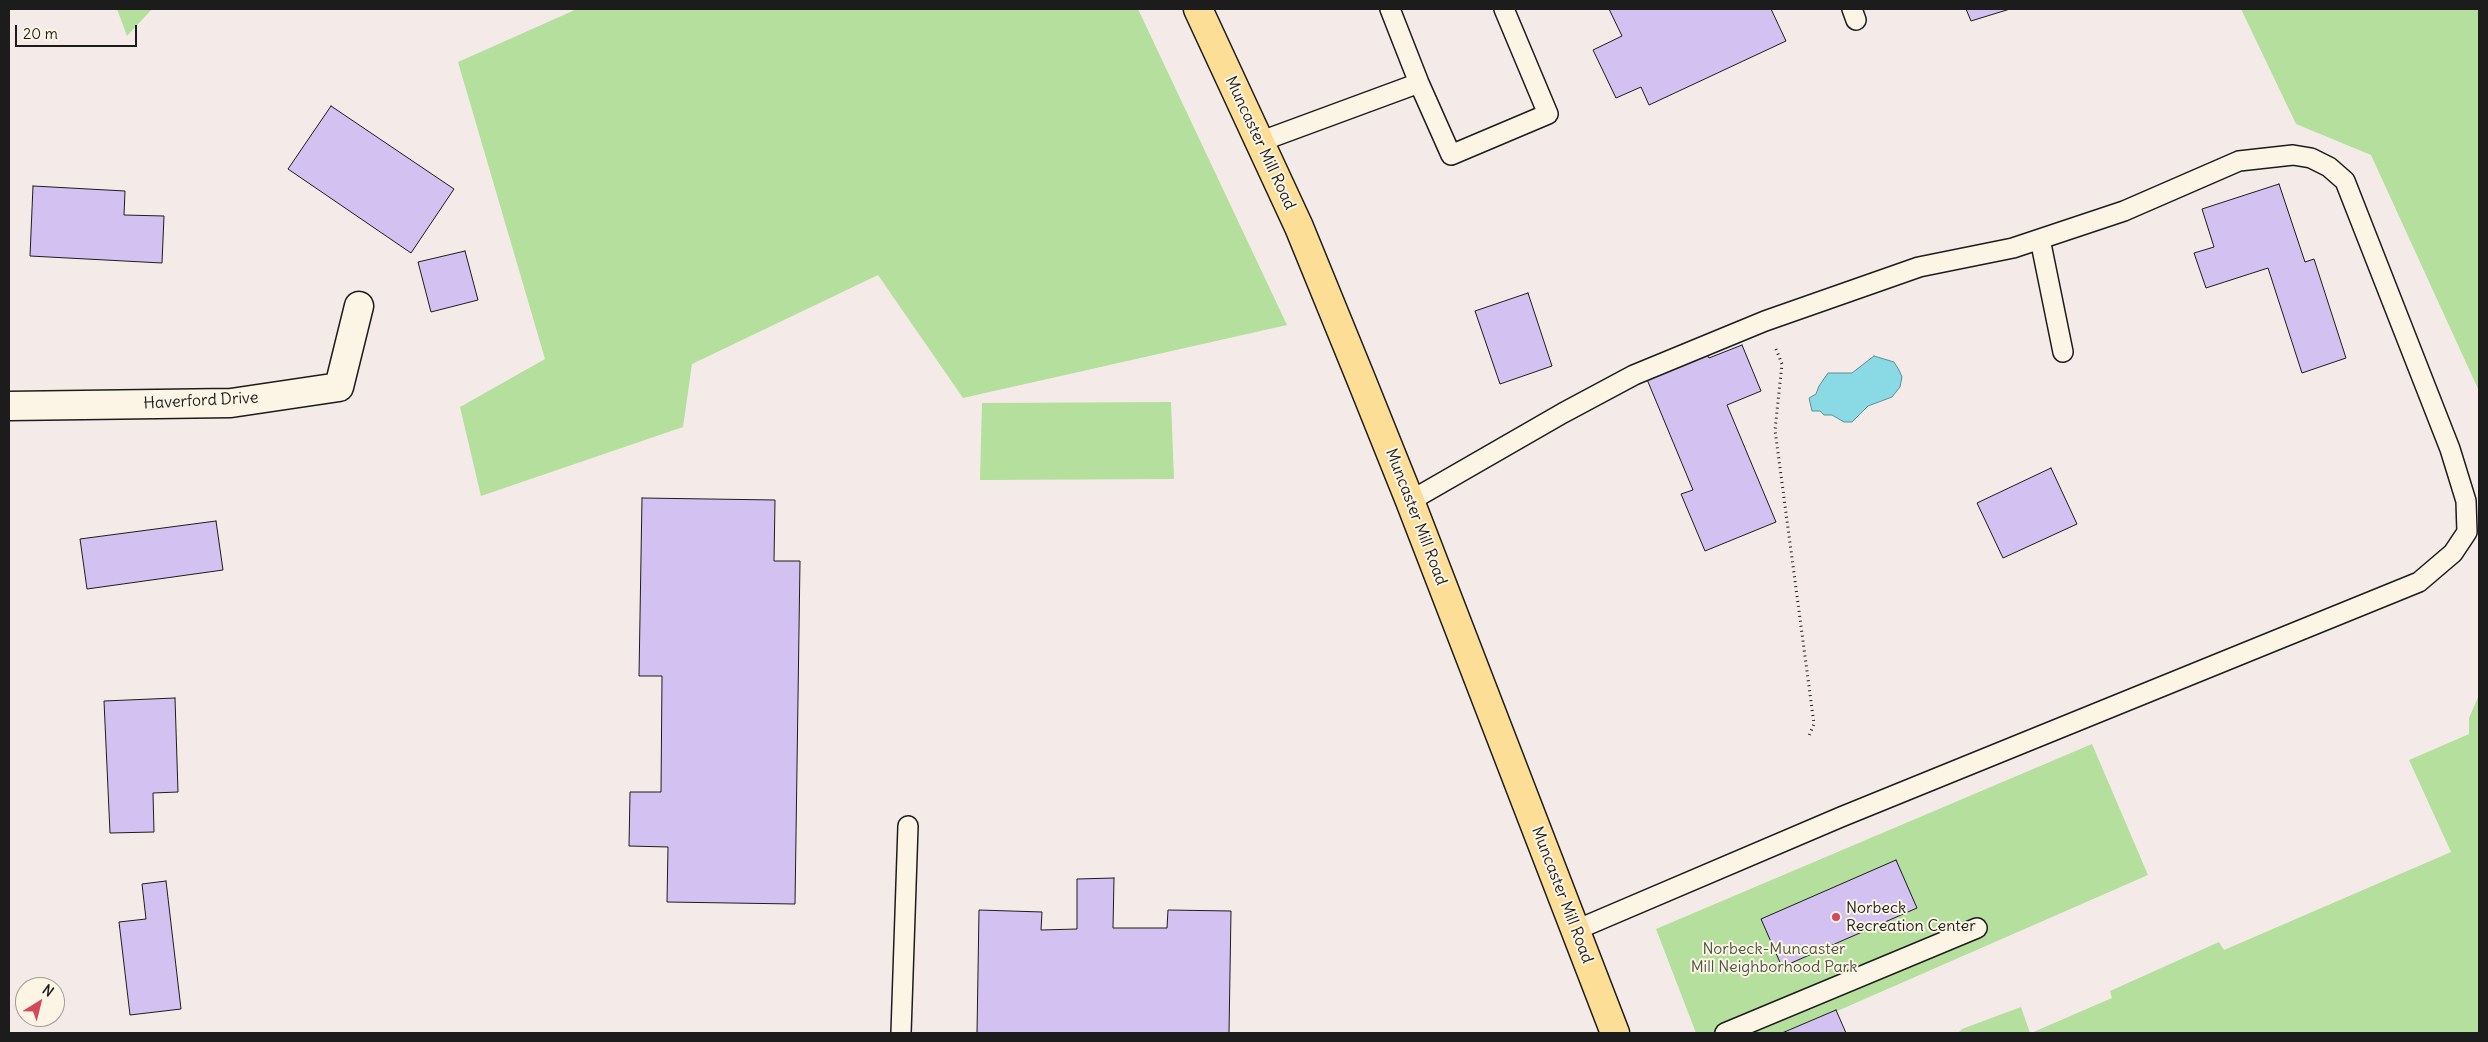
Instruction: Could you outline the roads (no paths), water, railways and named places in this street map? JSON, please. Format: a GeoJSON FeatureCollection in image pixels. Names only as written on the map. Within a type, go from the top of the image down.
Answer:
{"type":"FeatureCollection","features":[{"type":"Feature","properties":{"kind":"main road","name":"Muncaster Mill Road"},"geometry":{"type":"LineString","coordinates":[[1198,9],[1299,227],[1410,501],[1614,1033]]}},
{"type":"Feature","properties":{"kind":"street","name":"Haverford Drive"},"geometry":{"type":"LineString","coordinates":[[9,406],[231,403],[339,388],[359,306]]}},
{"type":"Feature","properties":{"kind":"lane"},"geometry":{"type":"LineString","coordinates":[[1390,9],[1419,83],[1451,155],[1548,114],[1504,9]]}},
{"type":"Feature","properties":{"kind":"lane"},"geometry":{"type":"LineString","coordinates":[[1259,142],[1419,83]]}},
{"type":"Feature","properties":{"kind":"lane"},"geometry":{"type":"LineString","coordinates":[[1410,501],[1563,413],[1634,375],[1765,321],[1919,267],[2012,248],[2124,211],[2239,161],[2293,155],[2311,158],[2329,167],[2345,181],[2450,449],[2466,501],[2467,532],[2454,553],[2419,582],[1841,817],[1576,930]]}},
{"type":"Feature","properties":{"kind":"lane"},"geometry":{"type":"LineString","coordinates":[[2040,239],[2063,352]]}},
{"type":"Feature","properties":{"kind":"lane"},"geometry":{"type":"LineString","coordinates":[[901,1033],[908,826]]}},
{"type":"Feature","properties":{"kind":"lane"},"geometry":{"type":"LineString","coordinates":[[1725,1033],[1977,928]]}},
{"type":"Feature","properties":{"kind":"water"},"geometry":{"type":"Polygon","coordinates":[[[1874,356],[1894,362],[1899,370],[1902,377],[1900,387],[1892,397],[1868,406],[1852,422],[1844,422],[1832,415],[1824,415],[1820,411],[1812,411],[1809,398],[1816,394],[1828,373],[1852,373],[1874,356]]]}},
{"type":"Feature","properties":{"kind":"place","name":"Norbeck Recreation Center"},"geometry":{"type":"Point","coordinates":[1836,917]}},
{"type":"Feature","properties":{"kind":"park label","name":"Norbeck-Muncaster Mill Neighborhood Park"},"geometry":{"type":"Point","coordinates":[1774,958]}}]}
